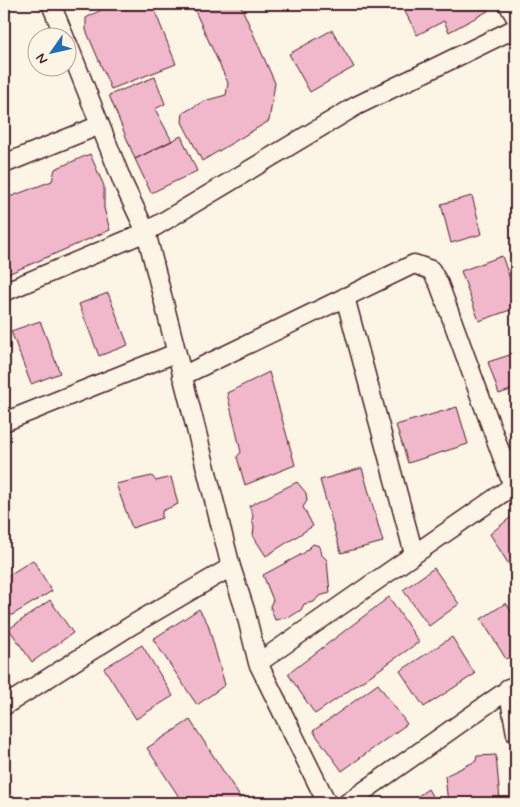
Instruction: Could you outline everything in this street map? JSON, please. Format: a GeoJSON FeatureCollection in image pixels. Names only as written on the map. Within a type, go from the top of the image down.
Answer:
{"type":"FeatureCollection","features":[{"type":"Feature","properties":{"kind":"street"},"geometry":{"type":"LineString","coordinates":[[51,4],[61,28]]}},
{"type":"Feature","properties":{"kind":"street"},"geometry":{"type":"LineString","coordinates":[[508,4],[516,18]]}},
{"type":"Feature","properties":{"kind":"street"},"geometry":{"type":"LineString","coordinates":[[4,292],[146,232],[356,106],[516,28]]}},
{"type":"Feature","properties":{"kind":"street"},"geometry":{"type":"LineString","coordinates":[[78,69],[123,183],[146,232],[231,567],[245,610],[258,663],[327,803]]}},
{"type":"Feature","properties":{"kind":"street"},"geometry":{"type":"LineString","coordinates":[[4,164],[100,125]]}},
{"type":"Feature","properties":{"kind":"street"},"geometry":{"type":"LineString","coordinates":[[182,376],[414,264],[431,270],[439,284],[515,487],[414,554],[258,663]]}},
{"type":"Feature","properties":{"kind":"street"},"geometry":{"type":"LineString","coordinates":[[345,296],[414,554]]}},
{"type":"Feature","properties":{"kind":"street"},"geometry":{"type":"LineString","coordinates":[[4,422],[176,353]]}},
{"type":"Feature","properties":{"kind":"street"},"geometry":{"type":"LineString","coordinates":[[4,706],[132,625],[231,567]]}},
{"type":"Feature","properties":{"kind":"street"},"geometry":{"type":"LineString","coordinates":[[512,686],[516,734]]}},
{"type":"Feature","properties":{"kind":"street"},"geometry":{"type":"LineString","coordinates":[[347,803],[512,686]]}},
{"type":"Feature","properties":{"kind":"building"},"geometry":{"type":"Polygon","coordinates":[[[112,4],[126,9],[137,4],[152,4],[176,64],[111,89],[86,30],[86,18],[112,4]]]}},
{"type":"Feature","properties":{"kind":"building"},"geometry":{"type":"Polygon","coordinates":[[[207,4],[240,4],[275,83],[269,121],[202,161],[182,122],[183,113],[204,101],[226,95],[228,83],[195,11],[207,4]]]}},
{"type":"Feature","properties":{"kind":"building"},"geometry":{"type":"Polygon","coordinates":[[[401,4],[485,4],[488,11],[449,32],[444,21],[417,35],[401,4]]]}},
{"type":"Feature","properties":{"kind":"building"},"geometry":{"type":"Polygon","coordinates":[[[332,30],[354,67],[310,92],[289,54],[332,30]]]}},
{"type":"Feature","properties":{"kind":"building"},"geometry":{"type":"Polygon","coordinates":[[[155,77],[165,104],[155,109],[172,141],[135,159],[109,95],[155,77]]]}},
{"type":"Feature","properties":{"kind":"building"},"geometry":{"type":"Polygon","coordinates":[[[181,136],[197,171],[151,193],[135,159],[181,136]]]}},
{"type":"Feature","properties":{"kind":"building"},"geometry":{"type":"Polygon","coordinates":[[[90,154],[104,186],[104,208],[110,230],[8,274],[4,263],[4,199],[52,181],[55,169],[90,154]]]}},
{"type":"Feature","properties":{"kind":"building"},"geometry":{"type":"Polygon","coordinates":[[[472,196],[482,234],[451,243],[441,204],[472,196]]]}},
{"type":"Feature","properties":{"kind":"building"},"geometry":{"type":"Polygon","coordinates":[[[502,256],[516,296],[516,308],[479,321],[461,271],[502,256]]]}},
{"type":"Feature","properties":{"kind":"building"},"geometry":{"type":"Polygon","coordinates":[[[108,293],[128,345],[99,356],[79,304],[108,293]]]}},
{"type":"Feature","properties":{"kind":"building"},"geometry":{"type":"Polygon","coordinates":[[[40,321],[60,373],[31,384],[11,331],[40,321]]]}},
{"type":"Feature","properties":{"kind":"building"},"geometry":{"type":"Polygon","coordinates":[[[516,353],[516,388],[499,394],[488,362],[516,353]]]}},
{"type":"Feature","properties":{"kind":"building"},"geometry":{"type":"Polygon","coordinates":[[[269,372],[295,465],[245,485],[237,457],[241,452],[227,393],[269,372]]]}},
{"type":"Feature","properties":{"kind":"building"},"geometry":{"type":"Polygon","coordinates":[[[457,407],[468,444],[408,463],[396,425],[457,407]]]}},
{"type":"Feature","properties":{"kind":"building"},"geometry":{"type":"Polygon","coordinates":[[[362,468],[383,542],[341,553],[320,480],[362,468]]]}},
{"type":"Feature","properties":{"kind":"building"},"geometry":{"type":"Polygon","coordinates":[[[152,476],[156,481],[171,477],[178,504],[162,511],[162,518],[132,528],[116,484],[152,476]]]}},
{"type":"Feature","properties":{"kind":"building"},"geometry":{"type":"Polygon","coordinates":[[[297,482],[306,493],[307,501],[303,507],[313,526],[266,556],[253,536],[253,515],[249,506],[297,482]]]}},
{"type":"Feature","properties":{"kind":"building"},"geometry":{"type":"Polygon","coordinates":[[[516,513],[516,576],[490,534],[516,513]]]}},
{"type":"Feature","properties":{"kind":"building"},"geometry":{"type":"Polygon","coordinates":[[[313,544],[319,546],[321,554],[327,560],[330,593],[319,596],[314,602],[304,604],[301,610],[290,617],[275,620],[270,606],[273,600],[263,575],[304,553],[313,544]]]}},
{"type":"Feature","properties":{"kind":"building"},"geometry":{"type":"Polygon","coordinates":[[[33,560],[52,591],[7,618],[4,612],[4,578],[33,560]]]}},
{"type":"Feature","properties":{"kind":"building"},"geometry":{"type":"Polygon","coordinates":[[[434,568],[459,604],[429,626],[403,590],[434,568]]]}},
{"type":"Feature","properties":{"kind":"building"},"geometry":{"type":"Polygon","coordinates":[[[389,597],[419,642],[315,714],[288,674],[389,597]]]}},
{"type":"Feature","properties":{"kind":"building"},"geometry":{"type":"Polygon","coordinates":[[[50,600],[73,633],[32,662],[9,629],[50,600]]]}},
{"type":"Feature","properties":{"kind":"building"},"geometry":{"type":"Polygon","coordinates":[[[506,603],[516,620],[516,653],[506,659],[481,619],[506,603]]]}},
{"type":"Feature","properties":{"kind":"building"},"geometry":{"type":"Polygon","coordinates":[[[199,609],[208,624],[225,685],[197,705],[153,639],[199,609]]]}},
{"type":"Feature","properties":{"kind":"building"},"geometry":{"type":"Polygon","coordinates":[[[452,637],[475,674],[424,707],[400,671],[452,637]]]}},
{"type":"Feature","properties":{"kind":"building"},"geometry":{"type":"Polygon","coordinates":[[[142,645],[173,696],[136,719],[104,668],[142,645]]]}},
{"type":"Feature","properties":{"kind":"building"},"geometry":{"type":"Polygon","coordinates":[[[378,684],[407,724],[342,771],[313,731],[378,684]]]}},
{"type":"Feature","properties":{"kind":"building"},"geometry":{"type":"Polygon","coordinates":[[[190,720],[244,803],[183,803],[147,748],[190,720]]]}},
{"type":"Feature","properties":{"kind":"building"},"geometry":{"type":"Polygon","coordinates":[[[496,755],[500,800],[448,803],[445,776],[476,761],[477,756],[496,755]]]}},
{"type":"Feature","properties":{"kind":"building"},"geometry":{"type":"Polygon","coordinates":[[[4,787],[14,803],[4,803],[4,787]]]}},
{"type":"Feature","properties":{"kind":"building"},"geometry":{"type":"Polygon","coordinates":[[[428,789],[436,803],[408,803],[428,789]]]}}]}
